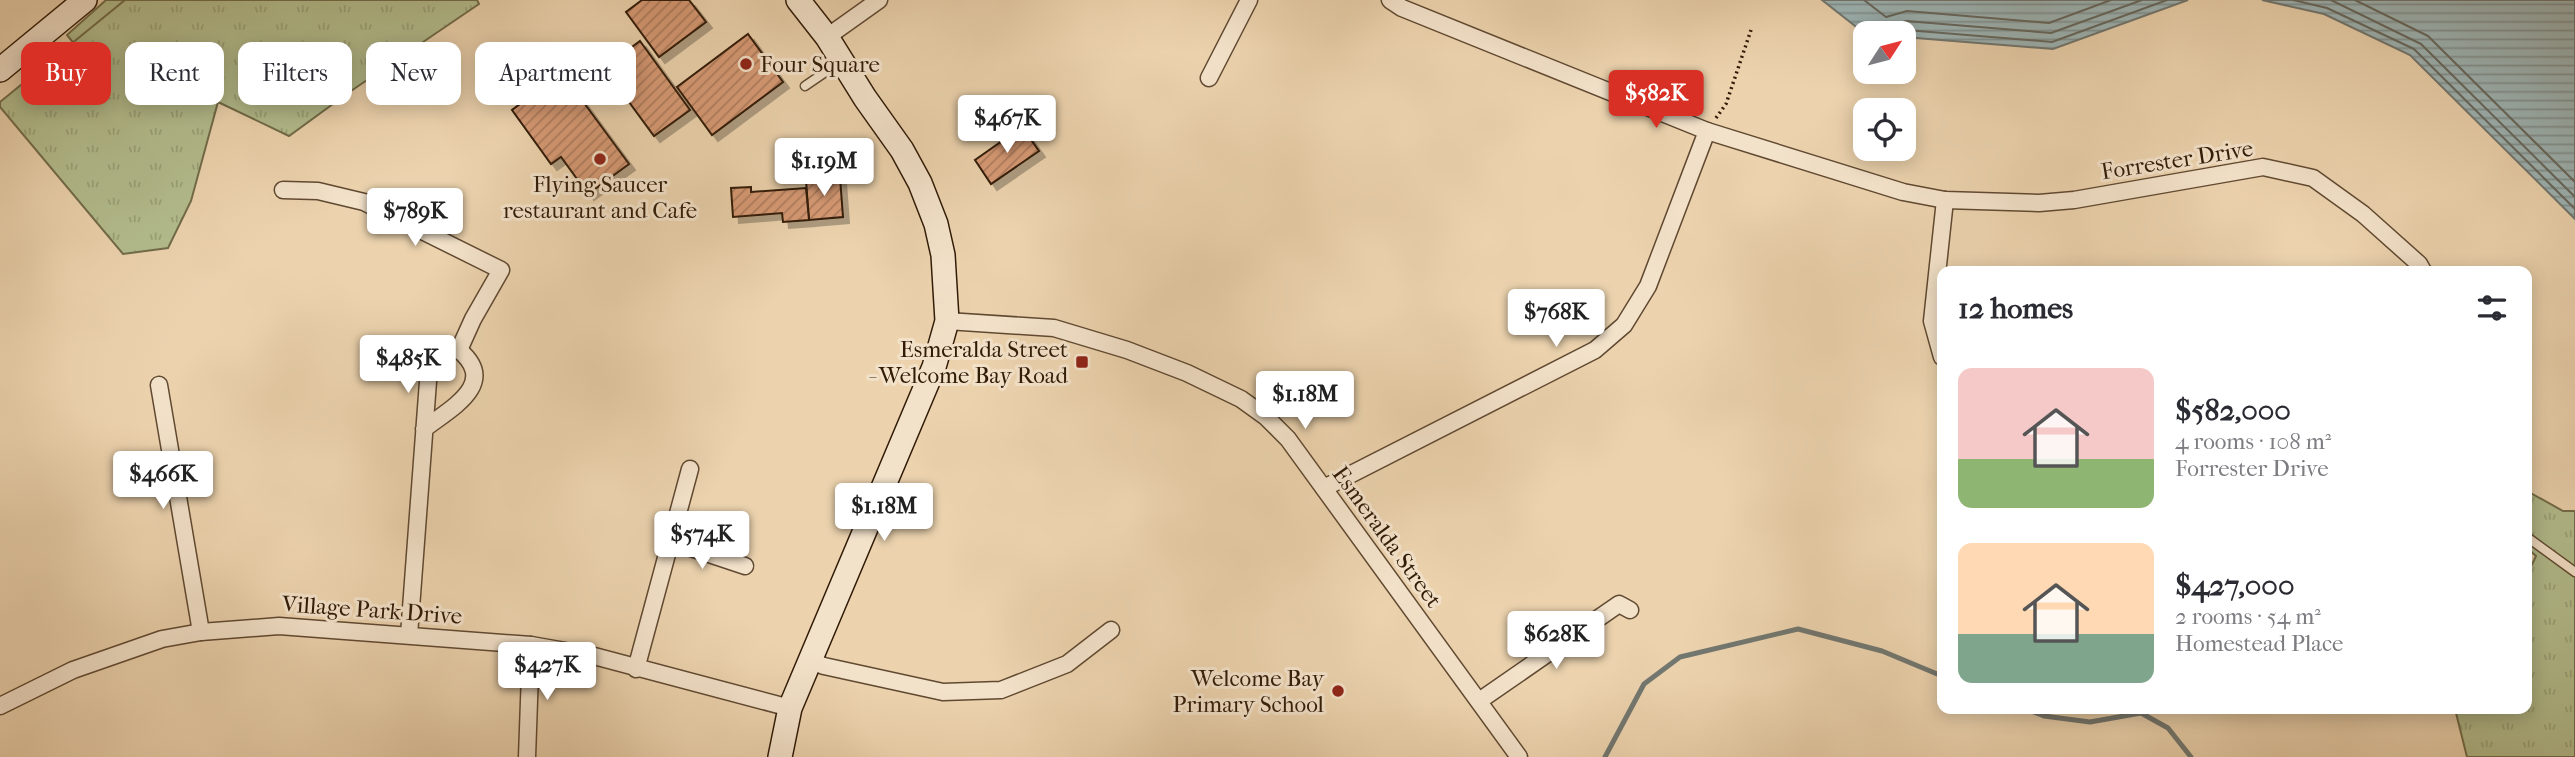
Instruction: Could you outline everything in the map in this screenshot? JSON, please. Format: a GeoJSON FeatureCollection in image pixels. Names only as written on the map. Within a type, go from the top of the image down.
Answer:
{"type":"FeatureCollection","features":[{"type":"Feature","properties":{"kind":"main road"},"geometry":{"type":"LineString","coordinates":[[0,70],[85,0]]}},
{"type":"Feature","properties":{"kind":"main road"},"geometry":{"type":"LineString","coordinates":[[780,757],[790,709],[934,368],[947,321],[943,255],[936,224],[920,183],[902,150],[827,37],[798,0]]}},
{"type":"Feature","properties":{"kind":"street"},"geometry":{"type":"LineString","coordinates":[[827,37],[879,0]]}},
{"type":"Feature","properties":{"kind":"street"},"geometry":{"type":"LineString","coordinates":[[1209,78],[1249,0]]}},
{"type":"Feature","properties":{"kind":"street","name":"Forrester Drive"},"geometry":{"type":"LineString","coordinates":[[1390,0],[1402,8],[1707,131],[1903,192],[1945,200],[2039,203],[2074,201],[2263,167],[2313,178],[2363,214],[2419,266]]}},
{"type":"Feature","properties":{"kind":"street"},"geometry":{"type":"LineString","coordinates":[[1324,488],[1595,350],[1624,325],[1648,286],[1707,131]]}},
{"type":"Feature","properties":{"kind":"street"},"geometry":{"type":"LineString","coordinates":[[283,190],[318,191],[364,202],[501,270],[472,319],[458,350]]}},
{"type":"Feature","properties":{"kind":"street"},"geometry":{"type":"LineString","coordinates":[[1938,266],[1945,200]]}},
{"type":"Feature","properties":{"kind":"street"},"geometry":{"type":"LineString","coordinates":[[1937,274],[1932,321],[1937,339]]}},
{"type":"Feature","properties":{"kind":"street","name":"Esmeralda Street"},"geometry":{"type":"LineString","coordinates":[[947,321],[1054,328],[1127,350],[1187,373],[1241,399],[1266,417],[1288,439],[1519,757]]}},
{"type":"Feature","properties":{"kind":"street"},"geometry":{"type":"LineString","coordinates":[[408,635],[424,429],[429,368],[437,356],[449,350],[458,350],[469,359],[475,371],[474,383],[467,395],[424,429]]}},
{"type":"Feature","properties":{"kind":"street"},"geometry":{"type":"LineString","coordinates":[[159,385],[201,632]]}},
{"type":"Feature","properties":{"kind":"street"},"geometry":{"type":"LineString","coordinates":[[636,669],[690,469]]}},
{"type":"Feature","properties":{"kind":"street"},"geometry":{"type":"LineString","coordinates":[[670,541],[745,566]]}},
{"type":"Feature","properties":{"kind":"street"},"geometry":{"type":"LineString","coordinates":[[1479,701],[1619,604],[1630,610]]}},
{"type":"Feature","properties":{"kind":"street","name":"Village Park Drive"},"geometry":{"type":"LineString","coordinates":[[0,706],[90,663],[162,639],[201,632],[279,626],[531,645],[594,656],[790,709]]}},
{"type":"Feature","properties":{"kind":"street"},"geometry":{"type":"LineString","coordinates":[[810,661],[943,692],[1001,691],[1067,664],[1111,630]]}},
{"type":"Feature","properties":{"kind":"street"},"geometry":{"type":"LineString","coordinates":[[527,757],[531,645]]}},
{"type":"Feature","properties":{"kind":"lane"},"geometry":{"type":"LineString","coordinates":[[805,86],[842,60]]}},
{"type":"Feature","properties":{"kind":"lane"},"geometry":{"type":"LineString","coordinates":[[2532,541],[2575,572]]}},
{"type":"Feature","properties":{"kind":"path"},"geometry":{"type":"LineString","coordinates":[[1707,131],[1726,104],[1751,30]]}},
{"type":"Feature","properties":{"kind":"green space"},"geometry":{"type":"Polygon","coordinates":[[[106,0],[181,0],[98,42],[73,42],[67,35],[106,0]]]}},
{"type":"Feature","properties":{"kind":"green space"},"geometry":{"type":"Polygon","coordinates":[[[125,0],[477,0],[479,4],[423,42],[366,42],[366,81],[352,90],[352,42],[238,42],[238,105],[332,105],[289,136],[224,105],[224,42],[125,42],[125,105],[217,105],[191,201],[168,248],[123,254],[0,107],[0,102],[21,85],[21,105],[111,105],[111,42],[74,42],[125,0]]]}},
{"type":"Feature","properties":{"kind":"green space"},"geometry":{"type":"Polygon","coordinates":[[[2532,494],[2563,511],[2575,511],[2575,757],[2467,757],[2456,714],[2532,714],[2532,564],[2536,556],[2532,552],[2532,494]]]}},
{"type":"Feature","properties":{"kind":"water"},"geometry":{"type":"Polygon","coordinates":[[[1822,0],[2188,0],[2053,49],[1916,38],[1916,21],[1853,21],[1853,24],[1822,0]]]}},
{"type":"Feature","properties":{"kind":"water"},"geometry":{"type":"Polygon","coordinates":[[[2262,0],[2575,0],[2575,219],[2410,55],[2324,14],[2262,0]]]}},
{"type":"Feature","properties":{"kind":"building"},"geometry":{"type":"Polygon","coordinates":[[[642,0],[689,0],[706,22],[659,57],[626,12],[642,0]]]}},
{"type":"Feature","properties":{"kind":"building"},"geometry":{"type":"Polygon","coordinates":[[[748,34],[783,82],[712,135],[677,87],[748,34]]]}},
{"type":"Feature","properties":{"kind":"building"},"geometry":{"type":"Polygon","coordinates":[[[640,41],[690,110],[654,136],[631,105],[636,105],[636,44],[640,41]]]}},
{"type":"Feature","properties":{"kind":"building"},"geometry":{"type":"Polygon","coordinates":[[[519,105],[586,105],[629,164],[588,194],[561,157],[551,164],[512,110],[519,105]]]}},
{"type":"Feature","properties":{"kind":"building"},"geometry":{"type":"Polygon","coordinates":[[[1022,127],[1039,151],[991,184],[975,160],[1022,127]]]}},
{"type":"Feature","properties":{"kind":"building"},"geometry":{"type":"Polygon","coordinates":[[[840,177],[843,217],[809,220],[806,180],[840,177]]]}},
{"type":"Feature","properties":{"kind":"building"},"geometry":{"type":"Polygon","coordinates":[[[751,187],[751,192],[806,188],[809,220],[783,222],[782,213],[733,217],[731,188],[751,187]]]}},
{"type":"Feature","properties":{"kind":"waterway"},"geometry":{"type":"LineString","coordinates":[[1605,757],[1644,684],[1680,657],[1798,629],[1882,651],[1937,674]]}},
{"type":"Feature","properties":{"kind":"waterway"},"geometry":{"type":"LineString","coordinates":[[2039,714],[2090,722],[2135,714]]}},
{"type":"Feature","properties":{"kind":"waterway"},"geometry":{"type":"LineString","coordinates":[[2143,714],[2168,728],[2191,757]]}},
{"type":"Feature","properties":{"kind":"place","name":"Four Square"},"geometry":{"type":"Point","coordinates":[746,64]}},
{"type":"Feature","properties":{"kind":"place","name":"Flying Saucer restaurant and Cafe"},"geometry":{"type":"Point","coordinates":[600,159]}},
{"type":"Feature","properties":{"kind":"place","name":"Esmeralda Street - Welcome Bay Road"},"geometry":{"type":"Point","coordinates":[1082,362]}},
{"type":"Feature","properties":{"kind":"place","name":"Welcome Bay Primary School"},"geometry":{"type":"Point","coordinates":[1338,691]}}]}
